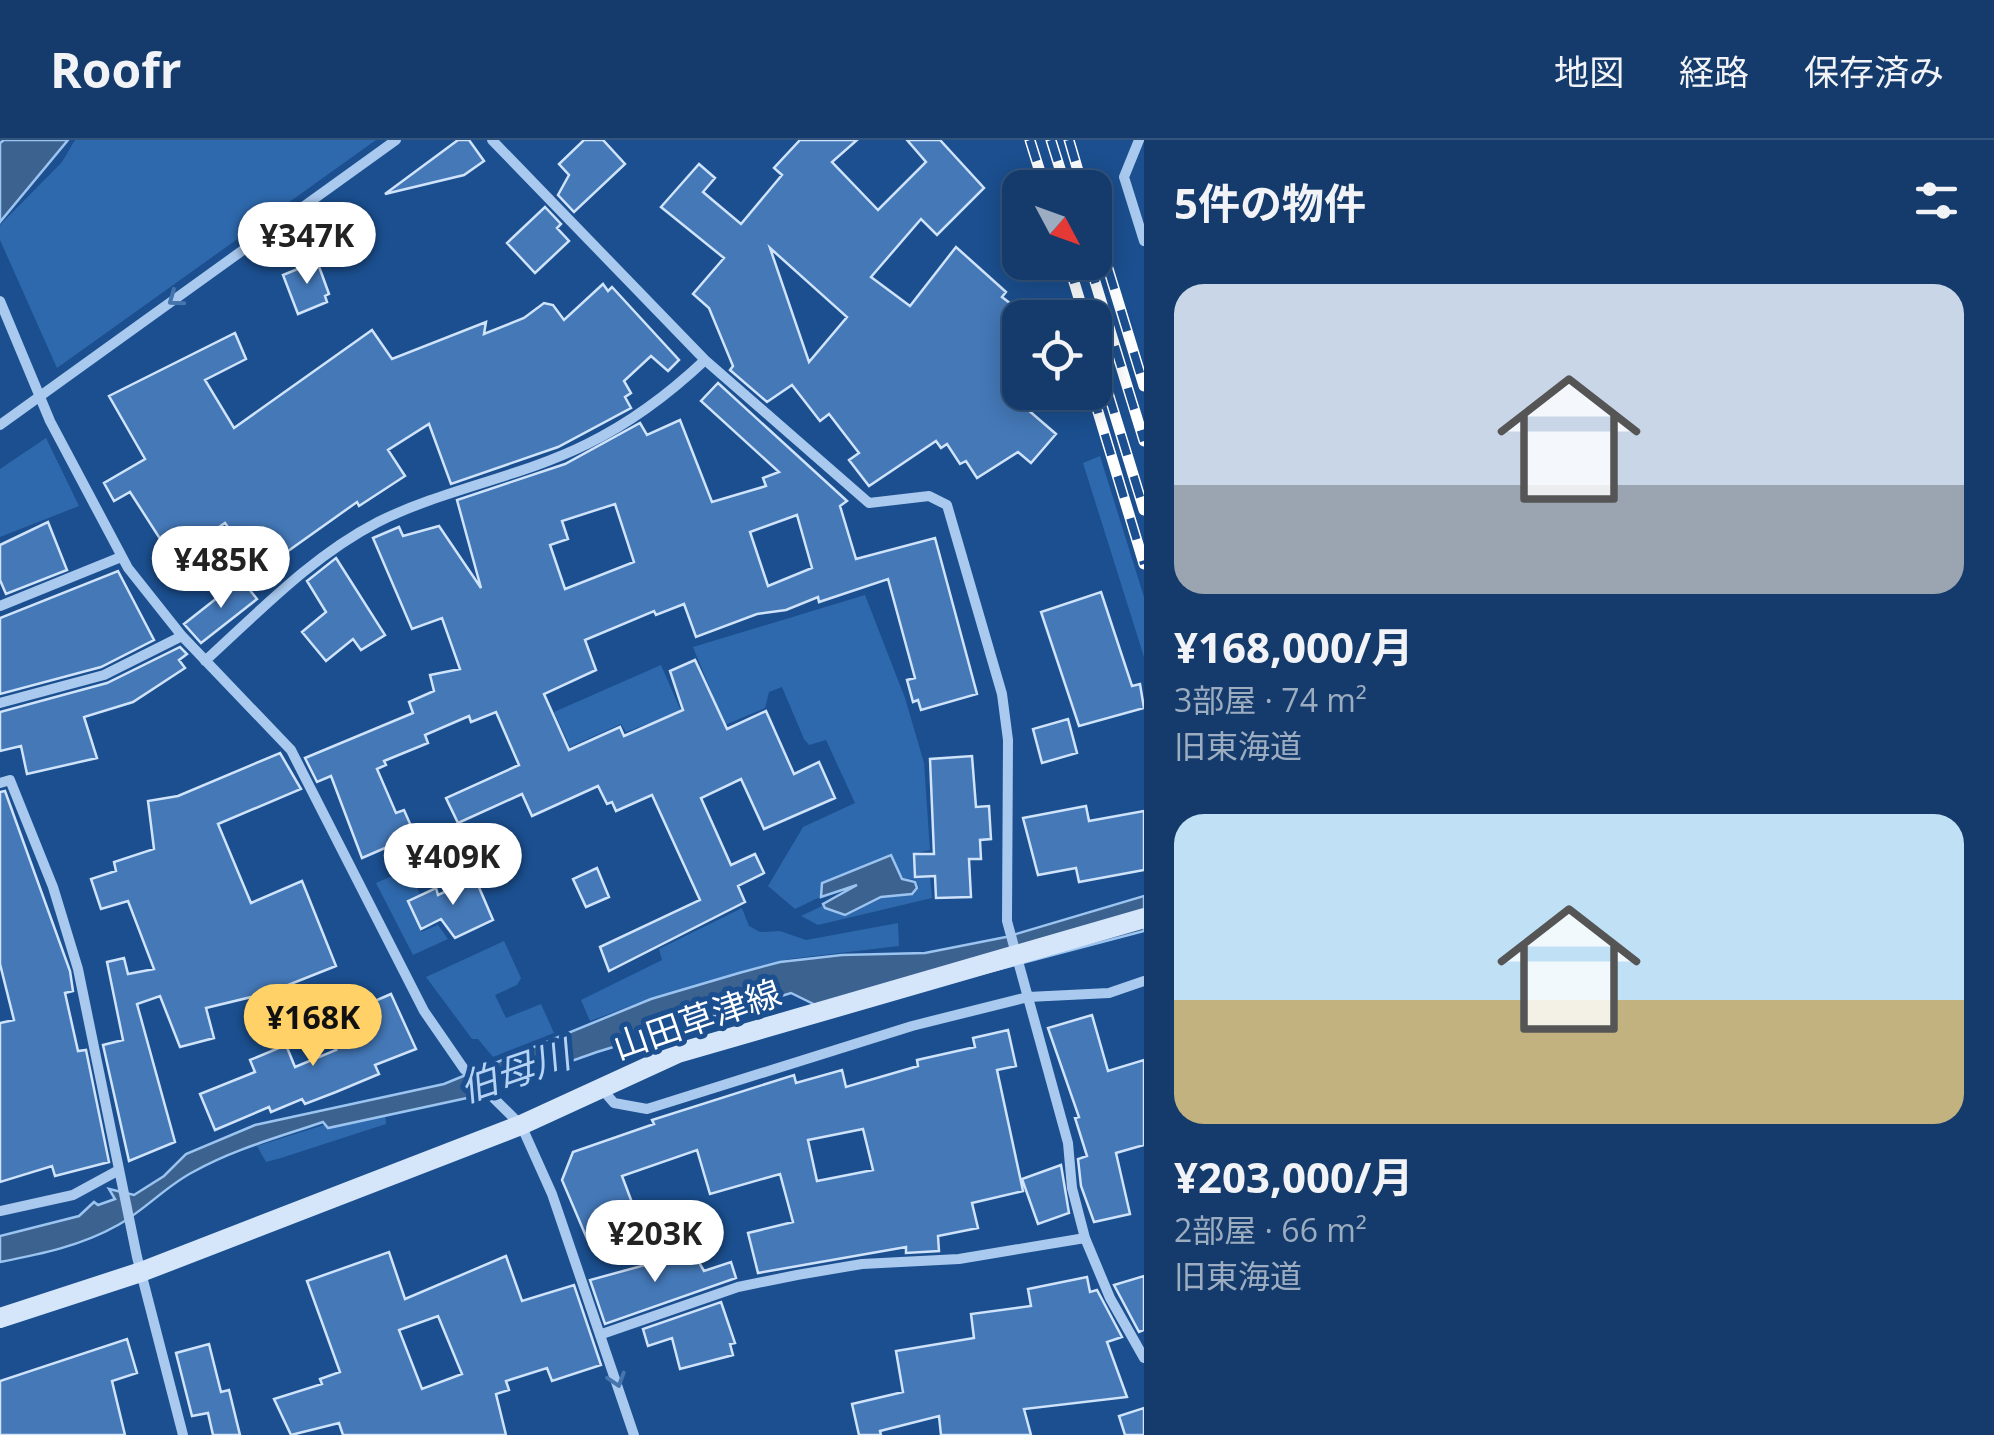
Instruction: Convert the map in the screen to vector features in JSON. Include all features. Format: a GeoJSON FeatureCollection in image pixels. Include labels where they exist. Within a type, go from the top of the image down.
{"type":"FeatureCollection","features":[{"type":"Feature","properties":{"kind":"main road","name":"山田草津線"},"geometry":{"type":"LineString","coordinates":[[0,1318],[141,1272],[521,1125],[678,1053],[1144,918]]}},
{"type":"Feature","properties":{"kind":"street"},"geometry":{"type":"LineString","coordinates":[[0,425],[396,140]]}},
{"type":"Feature","properties":{"kind":"street"},"geometry":{"type":"LineString","coordinates":[[492,140],[705,360],[869,503],[929,496],[947,505],[1002,694],[1008,740],[1004,907],[1068,1143],[1072,1188],[1084,1238],[1110,1298],[1144,1358]]}},
{"type":"Feature","properties":{"kind":"street"},"geometry":{"type":"LineString","coordinates":[[1139,140],[1124,177],[1144,241]]}},
{"type":"Feature","properties":{"kind":"street"},"geometry":{"type":"LineString","coordinates":[[0,300],[50,421],[121,557],[182,636],[297,760],[424,1011],[464,1069],[521,1125],[552,1194],[634,1435]]}},
{"type":"Feature","properties":{"kind":"street"},"geometry":{"type":"LineString","coordinates":[[206,661],[301,573],[349,537],[410,508],[586,444],[668,394],[705,360]]}},
{"type":"Feature","properties":{"kind":"street"},"geometry":{"type":"LineString","coordinates":[[0,606],[121,557]]}},
{"type":"Feature","properties":{"kind":"street"},"geometry":{"type":"LineString","coordinates":[[0,702],[104,675],[182,636]]}},
{"type":"Feature","properties":{"kind":"street"},"geometry":{"type":"LineString","coordinates":[[1,780],[10,780],[58,903],[78,970],[141,1272],[184,1435]]}},
{"type":"Feature","properties":{"kind":"street"},"geometry":{"type":"LineString","coordinates":[[602,1088],[614,1103],[646,1109],[802,1058],[1028,997],[1110,993],[1144,981]]}},
{"type":"Feature","properties":{"kind":"street"},"geometry":{"type":"LineString","coordinates":[[0,1211],[73,1195],[120,1176]]}},
{"type":"Feature","properties":{"kind":"street"},"geometry":{"type":"LineString","coordinates":[[602,1334],[738,1287],[862,1264],[959,1259],[1084,1238]]}},
{"type":"Feature","properties":{"kind":"shaded area"},"geometry":{"type":"Polygon","coordinates":[[[75,140],[376,140],[57,368],[0,240],[0,225],[62,162],[75,140]]]}},
{"type":"Feature","properties":{"kind":"shaded area"},"geometry":{"type":"Polygon","coordinates":[[[46,438],[79,506],[0,537],[0,469],[46,438]]]}},
{"type":"Feature","properties":{"kind":"shaded area"},"geometry":{"type":"Polygon","coordinates":[[[1100,456],[1144,597],[1144,657],[1083,463],[1100,456]]]}},
{"type":"Feature","properties":{"kind":"shaded area"},"geometry":{"type":"Polygon","coordinates":[[[865,595],[905,698],[924,763],[930,850],[913,854],[914,877],[930,877],[932,898],[818,925],[801,916],[822,906],[845,916],[882,898],[913,895],[919,888],[916,880],[903,878],[891,854],[822,883],[820,897],[795,909],[768,886],[803,827],[855,803],[826,740],[809,745],[804,739],[782,687],[769,692],[765,708],[718,728],[706,701],[713,696],[693,647],[865,595]]]}},
{"type":"Feature","properties":{"kind":"shaded area"},"geometry":{"type":"Polygon","coordinates":[[[661,665],[681,711],[626,732],[621,724],[570,747],[554,712],[661,665]]]}},
{"type":"Feature","properties":{"kind":"shaded area"},"geometry":{"type":"Polygon","coordinates":[[[408,869],[420,894],[407,900],[421,932],[438,925],[448,939],[413,955],[376,883],[408,869]]]}},
{"type":"Feature","properties":{"kind":"shaded area"},"geometry":{"type":"Polygon","coordinates":[[[742,908],[749,926],[760,932],[780,931],[806,940],[898,923],[899,946],[789,959],[651,998],[590,1021],[581,1000],[662,960],[659,949],[742,908]]]}},
{"type":"Feature","properties":{"kind":"shaded area"},"geometry":{"type":"Polygon","coordinates":[[[504,941],[521,978],[517,985],[495,995],[506,1018],[541,1004],[554,1033],[493,1057],[478,1039],[472,1039],[426,977],[504,941]]]}},
{"type":"Feature","properties":{"kind":"shaded area"},"geometry":{"type":"Polygon","coordinates":[[[385,1113],[386,1124],[266,1162],[257,1146],[343,1119],[385,1113]]]}},
{"type":"Feature","properties":{"kind":"water"},"geometry":{"type":"Polygon","coordinates":[[[68,140],[0,222],[0,143],[68,140]]]}},
{"type":"Feature","properties":{"kind":"water"},"geometry":{"type":"Polygon","coordinates":[[[891,855],[902,879],[915,882],[917,888],[912,894],[881,897],[845,915],[825,908],[823,904],[857,885],[821,897],[822,883],[891,855]]]}},
{"type":"Feature","properties":{"kind":"water","name":"伯母川"},"geometry":{"type":"Polygon","coordinates":[[[1144,896],[1144,931],[832,1013],[791,993],[597,1052],[467,1098],[328,1128],[323,1122],[209,1164],[174,1184],[128,1219],[90,1239],[0,1262],[0,1236],[79,1216],[94,1202],[98,1205],[115,1199],[109,1189],[134,1195],[164,1176],[186,1154],[255,1125],[444,1084],[651,999],[780,962],[842,955],[925,953],[1006,937],[1144,896]]]}},
{"type":"Feature","properties":{"kind":"building"},"geometry":{"type":"Polygon","coordinates":[[[458,140],[469,140],[484,161],[464,175],[385,194],[458,140]]]}},
{"type":"Feature","properties":{"kind":"building"},"geometry":{"type":"Polygon","coordinates":[[[584,140],[603,140],[625,164],[574,212],[558,195],[569,175],[559,164],[584,140]]]}},
{"type":"Feature","properties":{"kind":"building"},"geometry":{"type":"Polygon","coordinates":[[[800,140],[857,140],[832,162],[878,210],[926,162],[907,140],[940,140],[984,188],[937,235],[921,219],[871,277],[910,306],[956,247],[1006,292],[1002,297],[1006,300],[1002,300],[1002,410],[1028,410],[1056,434],[1031,463],[1018,452],[977,478],[966,461],[960,464],[947,444],[941,448],[936,441],[869,486],[849,460],[859,453],[829,414],[820,421],[792,385],[767,402],[730,370],[733,366],[709,308],[693,294],[724,258],[661,207],[699,164],[715,178],[703,192],[741,224],[782,175],[774,168],[800,140]],[[770,248],[809,362],[847,317],[770,248]]]}},
{"type":"Feature","properties":{"kind":"building"},"geometry":{"type":"Polygon","coordinates":[[[545,207],[561,224],[557,228],[569,241],[535,273],[507,243],[545,207]]]}},
{"type":"Feature","properties":{"kind":"building"},"geometry":{"type":"Polygon","coordinates":[[[317,261],[329,294],[325,296],[327,302],[298,314],[283,275],[317,261]]]}},
{"type":"Feature","properties":{"kind":"building"},"geometry":{"type":"Polygon","coordinates":[[[603,284],[608,291],[612,287],[679,360],[668,371],[651,356],[624,381],[631,393],[625,397],[631,408],[558,447],[451,484],[429,424],[388,450],[405,476],[359,506],[357,502],[260,571],[225,523],[173,559],[130,492],[114,501],[104,483],[145,459],[109,396],[235,333],[246,359],[205,380],[234,428],[372,330],[392,359],[486,322],[484,334],[524,318],[544,303],[553,305],[564,320],[603,284]]]}},
{"type":"Feature","properties":{"kind":"building"},"geometry":{"type":"Polygon","coordinates":[[[718,383],[847,501],[840,506],[856,559],[935,538],[977,694],[921,710],[918,700],[913,702],[907,680],[915,678],[888,579],[819,602],[818,597],[786,610],[757,614],[696,637],[684,604],[656,615],[654,611],[585,640],[596,670],[544,694],[569,750],[620,727],[624,736],[683,710],[670,671],[695,660],[727,729],[766,711],[794,774],[819,762],[835,798],[764,829],[741,779],[701,798],[731,865],[755,854],[764,873],[738,886],[745,902],[609,971],[600,947],[700,900],[652,795],[616,811],[612,802],[607,804],[598,786],[532,816],[522,794],[458,823],[446,798],[519,765],[496,712],[471,722],[469,716],[425,735],[428,743],[384,761],[386,765],[377,769],[396,813],[404,810],[415,835],[362,858],[331,776],[317,782],[305,758],[413,713],[409,702],[434,691],[430,675],[460,669],[442,618],[412,629],[373,538],[399,527],[403,536],[439,526],[481,588],[457,500],[565,464],[640,423],[647,435],[680,420],[712,502],[766,486],[763,478],[779,472],[701,401],[718,383]],[[615,504],[562,521],[568,539],[550,545],[565,589],[634,562],[615,504]],[[797,515],[750,532],[768,586],[812,568],[797,515]]]}},
{"type":"Feature","properties":{"kind":"building"},"geometry":{"type":"Polygon","coordinates":[[[48,522],[67,570],[6,594],[0,580],[0,545],[48,522]]]}},
{"type":"Feature","properties":{"kind":"building"},"geometry":{"type":"Polygon","coordinates":[[[336,558],[385,635],[361,650],[353,639],[326,661],[302,632],[326,612],[307,581],[336,558]]]}},
{"type":"Feature","properties":{"kind":"building"},"geometry":{"type":"Polygon","coordinates":[[[118,571],[154,640],[101,667],[0,694],[0,618],[118,571]]]}},
{"type":"Feature","properties":{"kind":"building"},"geometry":{"type":"Polygon","coordinates":[[[241,579],[257,599],[201,643],[184,624],[241,579]]]}},
{"type":"Feature","properties":{"kind":"building"},"geometry":{"type":"Polygon","coordinates":[[[1101,592],[1132,686],[1140,684],[1144,708],[1079,726],[1041,612],[1101,592]]]}},
{"type":"Feature","properties":{"kind":"building"},"geometry":{"type":"Polygon","coordinates":[[[180,647],[187,654],[179,660],[185,668],[133,702],[84,717],[97,758],[27,774],[21,746],[0,751],[0,712],[107,683],[180,647]]]}},
{"type":"Feature","properties":{"kind":"building"},"geometry":{"type":"Polygon","coordinates":[[[1068,719],[1077,753],[1042,763],[1033,729],[1068,719]]]}},
{"type":"Feature","properties":{"kind":"building"},"geometry":{"type":"Polygon","coordinates":[[[280,753],[301,789],[218,824],[251,903],[302,881],[336,966],[268,993],[206,1008],[214,1038],[180,1047],[160,996],[137,1004],[175,1142],[129,1161],[103,1045],[123,1040],[107,962],[124,958],[128,974],[154,969],[128,901],[101,909],[91,879],[116,871],[114,862],[154,849],[148,801],[178,796],[280,753]]]}},
{"type":"Feature","properties":{"kind":"building"},"geometry":{"type":"Polygon","coordinates":[[[972,756],[976,807],[989,806],[991,839],[980,840],[981,859],[969,859],[971,897],[936,898],[935,876],[915,877],[914,854],[934,854],[930,759],[972,756]]]}},
{"type":"Feature","properties":{"kind":"building"},"geometry":{"type":"Polygon","coordinates":[[[5,791],[70,971],[73,991],[65,993],[78,1051],[86,1050],[109,1162],[55,1176],[52,1166],[0,1182],[0,1023],[14,1020],[0,964],[0,792],[5,791]]]}},
{"type":"Feature","properties":{"kind":"building"},"geometry":{"type":"Polygon","coordinates":[[[1086,806],[1089,821],[1144,811],[1144,870],[1079,882],[1076,868],[1038,875],[1023,818],[1086,806]]]}},
{"type":"Feature","properties":{"kind":"building"},"geometry":{"type":"Polygon","coordinates":[[[597,868],[609,897],[586,907],[573,879],[597,868]]]}},
{"type":"Feature","properties":{"kind":"building"},"geometry":{"type":"Polygon","coordinates":[[[475,878],[493,920],[455,938],[441,919],[421,929],[408,901],[436,888],[438,895],[475,878]]]}},
{"type":"Feature","properties":{"kind":"building"},"geometry":{"type":"Polygon","coordinates":[[[391,994],[416,1049],[375,1065],[379,1074],[336,1092],[305,1104],[302,1099],[271,1112],[269,1107],[215,1130],[200,1094],[255,1072],[250,1060],[286,1045],[295,1067],[336,1050],[334,1047],[352,1039],[347,1029],[367,1020],[361,1007],[391,994]]]}},
{"type":"Feature","properties":{"kind":"building"},"geometry":{"type":"Polygon","coordinates":[[[1092,1015],[1108,1071],[1144,1060],[1144,1145],[1116,1153],[1130,1214],[1094,1222],[1081,1186],[1078,1159],[1087,1156],[1075,1118],[1079,1117],[1048,1028],[1092,1015]]]}},
{"type":"Feature","properties":{"kind":"building"},"geometry":{"type":"Polygon","coordinates":[[[1008,1030],[1016,1066],[997,1070],[1023,1191],[972,1203],[978,1228],[938,1236],[939,1251],[906,1253],[906,1247],[758,1273],[748,1233],[793,1222],[780,1174],[710,1194],[697,1150],[622,1176],[639,1221],[588,1241],[562,1180],[573,1152],[654,1124],[652,1120],[794,1075],[796,1083],[842,1070],[846,1087],[918,1066],[917,1060],[975,1047],[973,1038],[1008,1030]],[[863,1129],[808,1140],[817,1181],[873,1170],[863,1129]]]}},
{"type":"Feature","properties":{"kind":"building"},"geometry":{"type":"Polygon","coordinates":[[[1061,1165],[1069,1213],[1038,1224],[1022,1179],[1061,1165]]]}},
{"type":"Feature","properties":{"kind":"building"},"geometry":{"type":"Polygon","coordinates":[[[389,1252],[405,1299],[506,1256],[522,1301],[574,1285],[601,1365],[552,1381],[547,1368],[506,1381],[509,1390],[496,1394],[506,1435],[343,1435],[339,1423],[291,1435],[274,1399],[322,1384],[320,1379],[340,1372],[307,1281],[389,1252]],[[438,1316],[399,1330],[422,1389],[462,1374],[438,1316]]]}},
{"type":"Feature","properties":{"kind":"building"},"geometry":{"type":"Polygon","coordinates":[[[693,1252],[704,1271],[731,1262],[736,1278],[605,1324],[590,1280],[693,1252]]]}},
{"type":"Feature","properties":{"kind":"building"},"geometry":{"type":"Polygon","coordinates":[[[1144,1276],[1144,1330],[1139,1332],[1114,1285],[1144,1276]]]}},
{"type":"Feature","properties":{"kind":"building"},"geometry":{"type":"Polygon","coordinates":[[[1087,1277],[1090,1292],[1097,1290],[1122,1337],[1107,1342],[1127,1397],[1024,1409],[1031,1435],[941,1435],[939,1416],[880,1431],[881,1435],[859,1435],[852,1404],[903,1392],[896,1351],[974,1338],[971,1314],[1031,1306],[1028,1289],[1087,1277]]]}},
{"type":"Feature","properties":{"kind":"building"},"geometry":{"type":"Polygon","coordinates":[[[721,1302],[735,1343],[730,1344],[733,1355],[680,1369],[672,1338],[648,1346],[643,1329],[721,1302]]]}},
{"type":"Feature","properties":{"kind":"building"},"geometry":{"type":"Polygon","coordinates":[[[127,1339],[137,1373],[112,1381],[125,1435],[0,1435],[0,1381],[127,1339]]]}},
{"type":"Feature","properties":{"kind":"building"},"geometry":{"type":"Polygon","coordinates":[[[209,1344],[221,1392],[229,1390],[240,1435],[213,1435],[208,1413],[192,1416],[176,1353],[209,1344]]]}},
{"type":"Feature","properties":{"kind":"building"},"geometry":{"type":"Polygon","coordinates":[[[1144,1408],[1144,1435],[1125,1435],[1119,1416],[1144,1408]]]}},
{"type":"Feature","properties":{"kind":"railway"},"geometry":{"type":"LineString","coordinates":[[1030,140],[1039,170]]}},
{"type":"Feature","properties":{"kind":"railway"},"geometry":{"type":"LineString","coordinates":[[1051,140],[1060,170]]}},
{"type":"Feature","properties":{"kind":"railway"},"geometry":{"type":"LineString","coordinates":[[1069,140],[1078,170]]}},
{"type":"Feature","properties":{"kind":"railway"},"geometry":{"type":"LineString","coordinates":[[1073,280],[1080,300]]}},
{"type":"Feature","properties":{"kind":"railway"},"geometry":{"type":"LineString","coordinates":[[1095,280],[1144,441]]}},
{"type":"Feature","properties":{"kind":"railway"},"geometry":{"type":"LineString","coordinates":[[1112,280],[1144,386]]}},
{"type":"Feature","properties":{"kind":"railway"},"geometry":{"type":"LineString","coordinates":[[1112,406],[1144,510]]}},
{"type":"Feature","properties":{"kind":"railway"},"geometry":{"type":"LineString","coordinates":[[1097,410],[1144,564]]}}]}
